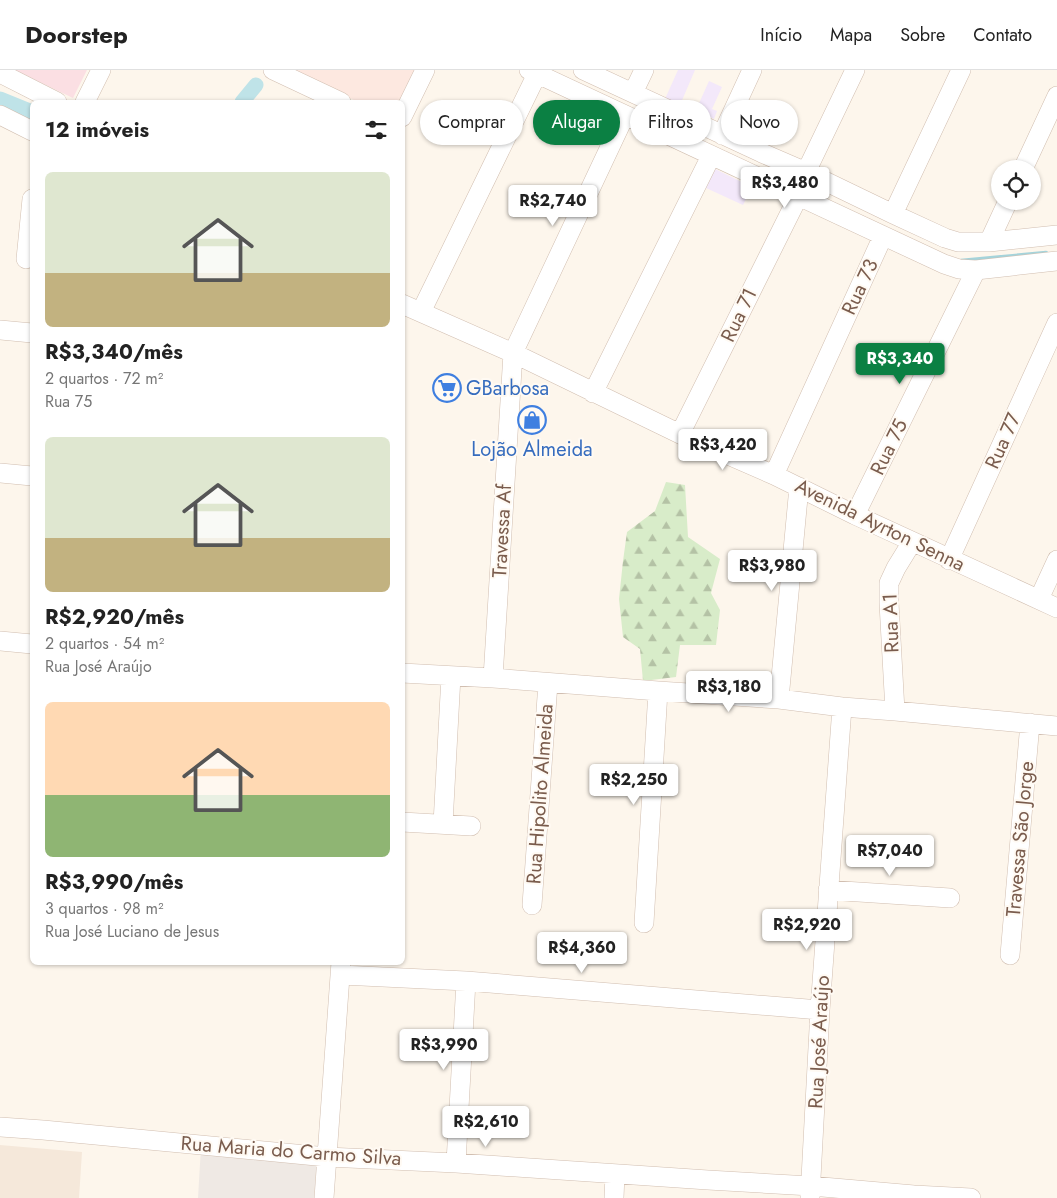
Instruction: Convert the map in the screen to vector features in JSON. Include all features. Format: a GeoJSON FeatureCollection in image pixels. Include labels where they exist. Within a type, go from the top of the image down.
{"type":"FeatureCollection","features":[{"type":"Feature","properties":{"kind":"street"},"geometry":{"type":"LineString","coordinates":[[86,100],[101,70]]}},
{"type":"Feature","properties":{"kind":"street"},"geometry":{"type":"LineString","coordinates":[[273,70],[338,100]]}},
{"type":"Feature","properties":{"kind":"street"},"geometry":{"type":"LineString","coordinates":[[405,111],[425,70]]}},
{"type":"Feature","properties":{"kind":"street"},"geometry":{"type":"LineString","coordinates":[[584,70],[721,135]]}},
{"type":"Feature","properties":{"kind":"street"},"geometry":{"type":"LineString","coordinates":[[633,93],[644,70]]}},
{"type":"Feature","properties":{"kind":"street"},"geometry":{"type":"LineString","coordinates":[[738,100],[752,70]]}},
{"type":"Feature","properties":{"kind":"street"},"geometry":{"type":"LineString","coordinates":[[806,172],[854,70]]}},
{"type":"Feature","properties":{"kind":"street"},"geometry":{"type":"LineString","coordinates":[[893,214],[960,70]]}},
{"type":"Feature","properties":{"kind":"street"},"geometry":{"type":"LineString","coordinates":[[421,312],[533,72],[798,197],[952,267],[976,270],[1057,261]]}},
{"type":"Feature","properties":{"kind":"street"},"geometry":{"type":"LineString","coordinates":[[0,73],[54,100]]}},
{"type":"Feature","properties":{"kind":"street"},"geometry":{"type":"LineString","coordinates":[[1027,160],[1057,96]]}},
{"type":"Feature","properties":{"kind":"street"},"geometry":{"type":"LineString","coordinates":[[0,115],[30,130]]}},
{"type":"Feature","properties":{"kind":"street"},"geometry":{"type":"LineString","coordinates":[[513,353],[625,115]]}},
{"type":"Feature","properties":{"kind":"street"},"geometry":{"type":"LineString","coordinates":[[744,145],[945,238],[958,242],[989,242],[1057,235]]}},
{"type":"Feature","properties":{"kind":"street"},"geometry":{"type":"LineString","coordinates":[[753,175],[762,153]]}},
{"type":"Feature","properties":{"kind":"street"},"geometry":{"type":"LineString","coordinates":[[593,393],[711,156]]}},
{"type":"Feature","properties":{"kind":"street","name":"Rua 71"},"geometry":{"type":"LineString","coordinates":[[680,434],[798,197]]}},
{"type":"Feature","properties":{"kind":"street"},"geometry":{"type":"LineString","coordinates":[[989,242],[1004,210]]}},
{"type":"Feature","properties":{"kind":"street"},"geometry":{"type":"LineString","coordinates":[[26,259],[30,219]]}},
{"type":"Feature","properties":{"kind":"street","name":"Rua 73"},"geometry":{"type":"LineString","coordinates":[[774,475],[883,236]]}},
{"type":"Feature","properties":{"kind":"street","name":"Rua 75"},"geometry":{"type":"LineString","coordinates":[[856,516],[976,270]]}},
{"type":"Feature","properties":{"kind":"street","name":"Avenida Ayrton Senna"},"geometry":{"type":"LineString","coordinates":[[405,305],[513,353],[680,434],[774,475],[949,560],[1057,608]]}},
{"type":"Feature","properties":{"kind":"street","name":"Rua 77"},"geometry":{"type":"LineString","coordinates":[[949,560],[1057,323]]}},
{"type":"Feature","properties":{"kind":"street"},"geometry":{"type":"LineString","coordinates":[[0,330],[30,333]]}},
{"type":"Feature","properties":{"kind":"street","name":"Travessa Af"},"geometry":{"type":"LineString","coordinates":[[493,678],[513,353]]}},
{"type":"Feature","properties":{"kind":"street"},"geometry":{"type":"LineString","coordinates":[[0,473],[30,476]]}},
{"type":"Feature","properties":{"kind":"street"},"geometry":{"type":"LineString","coordinates":[[780,699],[799,487]]}},
{"type":"Feature","properties":{"kind":"street","name":"Rua A1"},"geometry":{"type":"LineString","coordinates":[[895,711],[889,583],[912,542]]}},
{"type":"Feature","properties":{"kind":"street"},"geometry":{"type":"LineString","coordinates":[[1039,599],[1057,560]]}},
{"type":"Feature","properties":{"kind":"street"},"geometry":{"type":"LineString","coordinates":[[0,641],[30,644]]}},
{"type":"Feature","properties":{"kind":"street"},"geometry":{"type":"LineString","coordinates":[[405,673],[780,699],[842,707],[1057,726]]}},
{"type":"Feature","properties":{"kind":"street"},"geometry":{"type":"LineString","coordinates":[[443,824],[452,676]]}},
{"type":"Feature","properties":{"kind":"street","name":"Rua Hipolito Almeida"},"geometry":{"type":"LineString","coordinates":[[532,905],[548,683]]}},
{"type":"Feature","properties":{"kind":"street"},"geometry":{"type":"LineString","coordinates":[[644,924],[658,691]]}},
{"type":"Feature","properties":{"kind":"street","name":"Rua José Araújo"},"geometry":{"type":"LineString","coordinates":[[810,1192],[820,1010],[842,707]]}},
{"type":"Feature","properties":{"kind":"street","name":"Travessa São Jorge"},"geometry":{"type":"LineString","coordinates":[[1010,954],[1030,723]]}},
{"type":"Feature","properties":{"kind":"street"},"geometry":{"type":"LineString","coordinates":[[405,822],[472,826]]}},
{"type":"Feature","properties":{"kind":"street"},"geometry":{"type":"LineString","coordinates":[[828,890],[950,898]]}},
{"type":"Feature","properties":{"kind":"street"},"geometry":{"type":"LineString","coordinates":[[324,1198],[341,968],[466,981],[820,1010]]}},
{"type":"Feature","properties":{"kind":"street"},"geometry":{"type":"LineString","coordinates":[[456,1163],[466,981]]}},
{"type":"Feature","properties":{"kind":"street","name":"Rua Maria do Carmo Silva"},"geometry":{"type":"LineString","coordinates":[[0,1127],[327,1157],[456,1163],[708,1180],[810,1192],[971,1198]]}},
{"type":"Feature","properties":{"kind":"street"},"geometry":{"type":"LineString","coordinates":[[614,1198],[615,1174]]}},
{"type":"Feature","properties":{"kind":"shaded area"},"geometry":{"type":"Polygon","coordinates":[[[14,70],[87,70],[73,98],[14,70]]]}},
{"type":"Feature","properties":{"kind":"shaded area"},"geometry":{"type":"Polygon","coordinates":[[[293,70],[416,70],[403,100],[354,100],[293,70]]]}},
{"type":"Feature","properties":{"kind":"shaded area"},"geometry":{"type":"Polygon","coordinates":[[[678,70],[695,70],[682,100],[665,99],[678,70]]]}},
{"type":"Feature","properties":{"kind":"shaded area"},"geometry":{"type":"Polygon","coordinates":[[[709,81],[722,87],[712,109],[717,111],[714,119],[711,118],[711,100],[700,100],[709,81]]]}},
{"type":"Feature","properties":{"kind":"shaded area"},"geometry":{"type":"Polygon","coordinates":[[[715,169],[752,187],[743,205],[706,188],[715,169]]]}},
{"type":"Feature","properties":{"kind":"shaded area"},"geometry":{"type":"Polygon","coordinates":[[[0,1145],[82,1152],[79,1198],[0,1198],[0,1145]]]}},
{"type":"Feature","properties":{"kind":"shaded area"},"geometry":{"type":"Polygon","coordinates":[[[201,1147],[317,1156],[314,1198],[198,1198],[201,1147]]]}},
{"type":"Feature","properties":{"kind":"green space"},"geometry":{"type":"Polygon","coordinates":[[[666,482],[685,485],[688,537],[720,559],[711,593],[720,610],[716,645],[680,645],[676,677],[643,681],[640,649],[623,637],[619,599],[623,561],[627,532],[655,511],[666,482]]]}},
{"type":"Feature","properties":{"kind":"waterway"},"geometry":{"type":"LineString","coordinates":[[244,100],[256,85]]}},
{"type":"Feature","properties":{"kind":"waterway"},"geometry":{"type":"LineString","coordinates":[[0,99],[30,111]]}},
{"type":"Feature","properties":{"kind":"waterway"},"geometry":{"type":"LineString","coordinates":[[961,261],[1046,253]]}},
{"type":"Feature","properties":{"kind":"place","name":"GBarbosa"},"geometry":{"type":"Point","coordinates":[447,388]}},
{"type":"Feature","properties":{"kind":"place","name":"Lojão Almeida"},"geometry":{"type":"Point","coordinates":[532,420]}}]}
